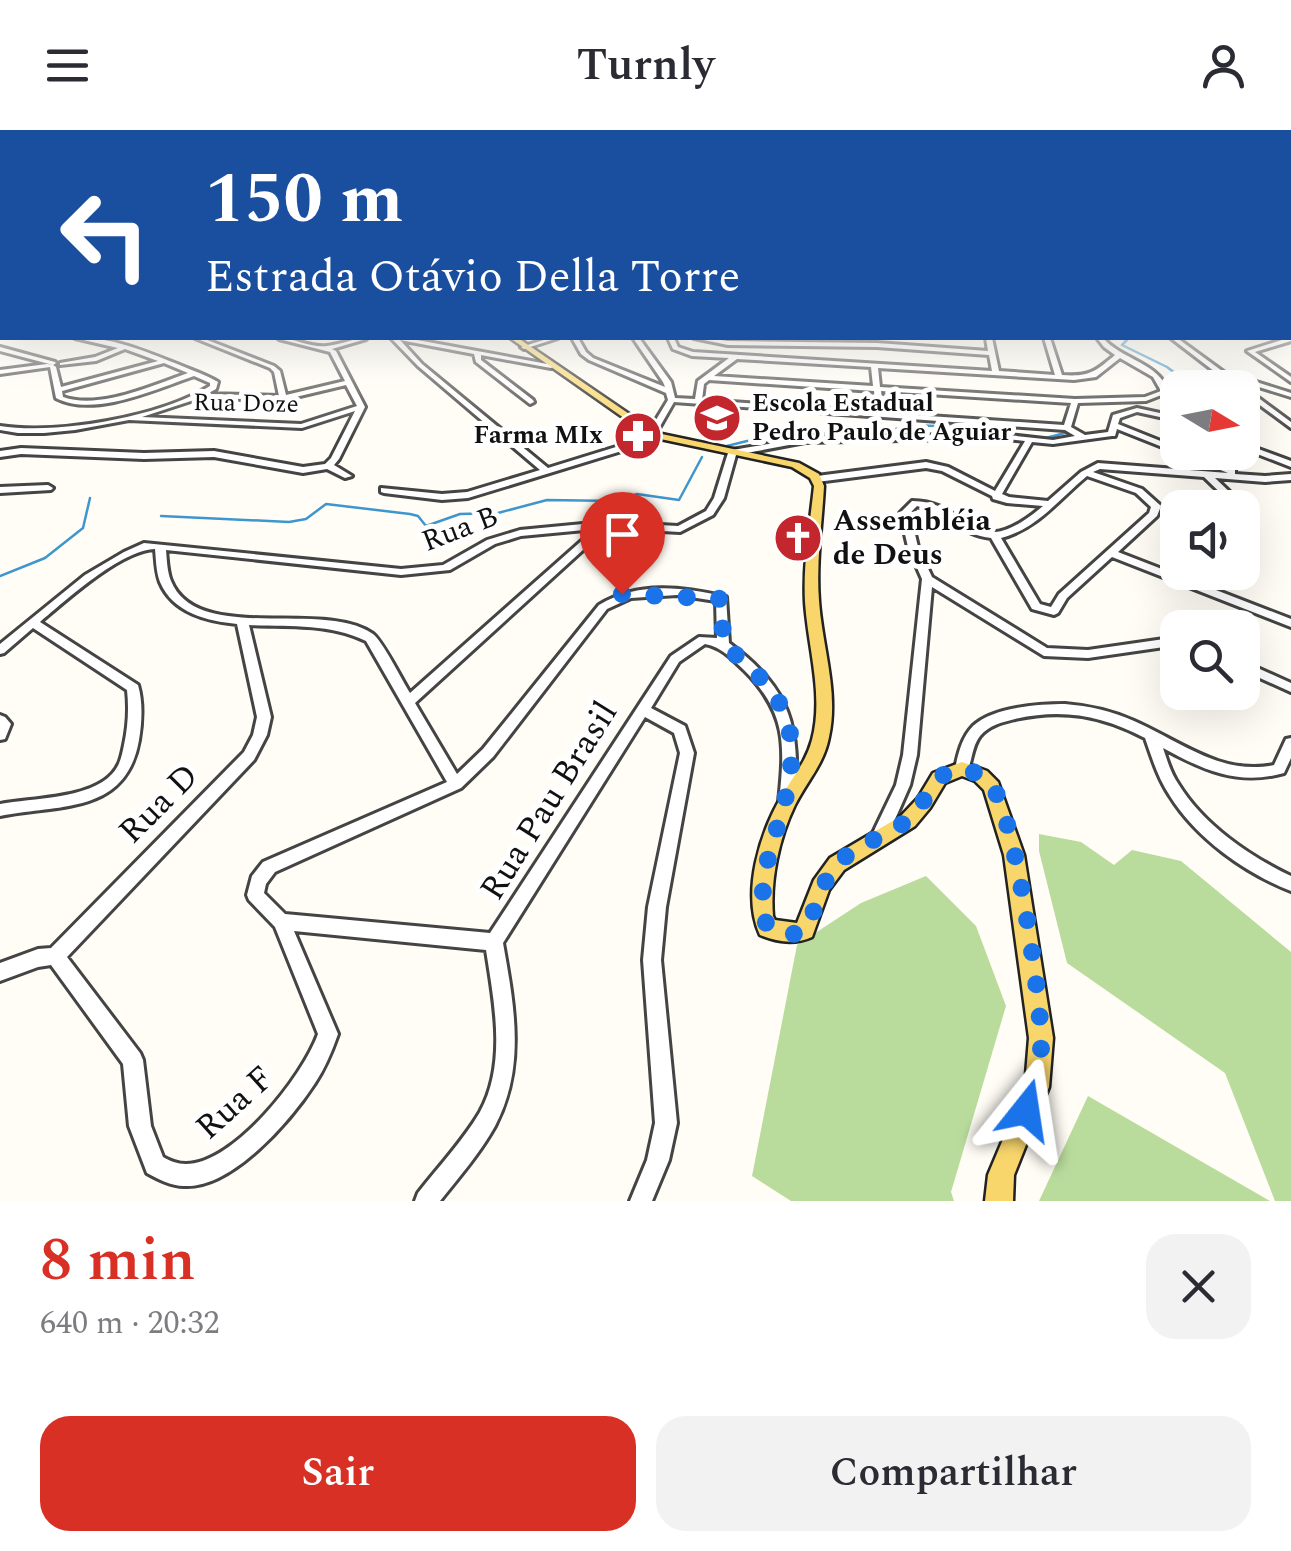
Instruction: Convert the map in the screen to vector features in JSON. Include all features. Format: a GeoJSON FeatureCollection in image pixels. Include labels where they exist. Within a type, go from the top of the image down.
{"type":"FeatureCollection","features":[{"type":"Feature","properties":{"kind":"main road"},"geometry":{"type":"LineString","coordinates":[[520,342],[654,435],[806,468],[817,480],[812,603],[826,686],[825,724],[814,762],[787,802],[764,874],[762,918],[774,932],[796,934],[805,930],[821,886],[838,864],[908,821],[939,778],[962,769],[988,782],[999,801],[1014,855],[1041,1038],[1037,1087],[1001,1175],[999,1201]]}},
{"type":"Feature","properties":{"kind":"street"},"geometry":{"type":"LineString","coordinates":[[0,428],[28,432],[126,418],[201,396],[210,392],[214,382],[126,347],[89,340]]}},
{"type":"Feature","properties":{"kind":"street"},"geometry":{"type":"LineString","coordinates":[[203,340],[272,366],[284,398]]}},
{"type":"Feature","properties":{"kind":"street"},"geometry":{"type":"LineString","coordinates":[[290,340],[328,348],[357,340]]}},
{"type":"Feature","properties":{"kind":"street"},"geometry":{"type":"LineString","coordinates":[[398,340],[420,366],[547,471]]}},
{"type":"Feature","properties":{"kind":"street"},"geometry":{"type":"LineString","coordinates":[[409,340],[551,366]]}},
{"type":"Feature","properties":{"kind":"street"},"geometry":{"type":"LineString","coordinates":[[452,340],[454,347]]}},
{"type":"Feature","properties":{"kind":"street"},"geometry":{"type":"LineString","coordinates":[[577,340],[583,353],[591,358],[698,402],[1066,428],[1082,437]]}},
{"type":"Feature","properties":{"kind":"street"},"geometry":{"type":"LineString","coordinates":[[637,340],[669,391]]}},
{"type":"Feature","properties":{"kind":"street"},"geometry":{"type":"LineString","coordinates":[[672,340],[675,348],[685,353],[734,358],[1059,376],[1094,376],[1118,356]]}},
{"type":"Feature","properties":{"kind":"street"},"geometry":{"type":"LineString","coordinates":[[709,340],[877,341],[991,354]]}},
{"type":"Feature","properties":{"kind":"street"},"geometry":{"type":"LineString","coordinates":[[933,350],[934,340]]}},
{"type":"Feature","properties":{"kind":"street"},"geometry":{"type":"LineString","coordinates":[[990,340],[996,372]]}},
{"type":"Feature","properties":{"kind":"street"},"geometry":{"type":"LineString","coordinates":[[1048,340],[1059,376]]}},
{"type":"Feature","properties":{"kind":"street"},"geometry":{"type":"LineString","coordinates":[[706,378],[1074,401],[1146,399],[1165,392],[1159,378],[1118,356],[1102,340]]}},
{"type":"Feature","properties":{"kind":"street"},"geometry":{"type":"LineString","coordinates":[[1179,340],[1218,370]]}},
{"type":"Feature","properties":{"kind":"street"},"geometry":{"type":"LineString","coordinates":[[1288,340],[1250,352],[1291,380]]}},
{"type":"Feature","properties":{"kind":"street"},"geometry":{"type":"LineString","coordinates":[[507,356],[520,342]]}},
{"type":"Feature","properties":{"kind":"street"},"geometry":{"type":"LineString","coordinates":[[0,372],[96,360],[126,347]]}},
{"type":"Feature","properties":{"kind":"street"},"geometry":{"type":"LineString","coordinates":[[328,348],[362,406],[328,466]]}},
{"type":"Feature","properties":{"kind":"street"},"geometry":{"type":"LineString","coordinates":[[0,349],[54,365]]}},
{"type":"Feature","properties":{"kind":"street"},"geometry":{"type":"LineString","coordinates":[[477,352],[478,361],[530,402]]}},
{"type":"Feature","properties":{"kind":"street"},"geometry":{"type":"LineString","coordinates":[[698,402],[698,388],[706,378],[734,358]]}},
{"type":"Feature","properties":{"kind":"street"},"geometry":{"type":"LineString","coordinates":[[59,390],[165,361]]}},
{"type":"Feature","properties":{"kind":"street"},"geometry":{"type":"LineString","coordinates":[[874,364],[880,414]]}},
{"type":"Feature","properties":{"kind":"street"},"geometry":{"type":"LineString","coordinates":[[54,365],[64,402],[96,403],[196,374]]}},
{"type":"Feature","properties":{"kind":"street"},"geometry":{"type":"LineString","coordinates":[[201,396],[284,398],[350,382]]}},
{"type":"Feature","properties":{"kind":"street"},"geometry":{"type":"LineString","coordinates":[[1260,385],[1291,395]]}},
{"type":"Feature","properties":{"kind":"street"},"geometry":{"type":"LineString","coordinates":[[384,490],[442,497],[468,495],[644,443],[654,435],[669,391]]}},
{"type":"Feature","properties":{"kind":"street"},"geometry":{"type":"LineString","coordinates":[[1066,428],[1074,401]]}},
{"type":"Feature","properties":{"kind":"street"},"geometry":{"type":"LineString","coordinates":[[1260,402],[1291,426]]}},
{"type":"Feature","properties":{"kind":"street","name":"Rua Doze"},"geometry":{"type":"LineString","coordinates":[[126,418],[302,426],[362,406]]}},
{"type":"Feature","properties":{"kind":"street"},"geometry":{"type":"LineString","coordinates":[[732,453],[805,440],[982,436],[1053,442],[1105,437],[1116,426],[1116,417],[1128,411],[1160,416]]}},
{"type":"Feature","properties":{"kind":"street"},"geometry":{"type":"LineString","coordinates":[[1116,426],[1160,444]]}},
{"type":"Feature","properties":{"kind":"street"},"geometry":{"type":"LineString","coordinates":[[996,496],[1029,441]]}},
{"type":"Feature","properties":{"kind":"street"},"geometry":{"type":"LineString","coordinates":[[0,454],[21,450],[144,456],[214,454],[303,470],[328,466],[348,476]]}},
{"type":"Feature","properties":{"kind":"street"},"geometry":{"type":"LineString","coordinates":[[1260,452],[1291,464]]}},
{"type":"Feature","properties":{"kind":"street","name":"Rua B"},"geometry":{"type":"LineString","coordinates":[[160,546],[432,572],[504,537],[604,526],[666,530],[694,524],[710,513],[719,498],[732,453]]}},
{"type":"Feature","properties":{"kind":"street"},"geometry":{"type":"LineString","coordinates":[[817,480],[926,465],[945,470],[996,496],[1049,504]]}},
{"type":"Feature","properties":{"kind":"street"},"geometry":{"type":"LineString","coordinates":[[879,837],[904,785],[910,755],[927,579],[913,547],[906,513],[914,503],[938,509],[966,530],[994,537],[1014,532],[1093,468],[1291,477]]}},
{"type":"Feature","properties":{"kind":"street"},"geometry":{"type":"LineString","coordinates":[[1226,470],[1244,477]]}},
{"type":"Feature","properties":{"kind":"street"},"geometry":{"type":"LineString","coordinates":[[994,537],[1036,608],[1056,609],[1063,596],[1154,514],[1156,506],[1139,491],[1086,473]]}},
{"type":"Feature","properties":{"kind":"street"},"geometry":{"type":"LineString","coordinates":[[1207,475],[1223,490]]}},
{"type":"Feature","properties":{"kind":"street"},"geometry":{"type":"LineString","coordinates":[[0,490],[48,488]]}},
{"type":"Feature","properties":{"kind":"street"},"geometry":{"type":"LineString","coordinates":[[409,701],[604,526]]}},
{"type":"Feature","properties":{"kind":"street"},"geometry":{"type":"LineString","coordinates":[[0,650],[118,557],[148,545],[160,546],[166,583],[176,598],[191,608],[242,620],[362,631],[372,638],[456,784]]}},
{"type":"Feature","properties":{"kind":"street"},"geometry":{"type":"LineString","coordinates":[[1111,553],[1291,623]]}},
{"type":"Feature","properties":{"kind":"street"},"geometry":{"type":"LineString","coordinates":[[927,579],[1044,652],[1088,654],[1160,644]]}},
{"type":"Feature","properties":{"kind":"street"},"geometry":{"type":"LineString","coordinates":[[281,922],[255,895],[258,881],[269,867],[456,784],[488,754],[602,606],[634,592],[722,599],[723,644],[776,697],[788,721],[792,748],[787,802]]}},
{"type":"Feature","properties":{"kind":"street","name":"Rua D"},"geometry":{"type":"LineString","coordinates":[[55,956],[249,756],[264,717],[242,620]]}},
{"type":"Feature","properties":{"kind":"street"},"geometry":{"type":"LineString","coordinates":[[0,810],[100,792],[126,771],[130,758],[136,700],[133,688],[33,623]]}},
{"type":"Feature","properties":{"kind":"street","name":"Rua Pau Brasil"},"geometry":{"type":"LineString","coordinates":[[281,922],[494,942],[674,660],[704,640],[723,644]]}},
{"type":"Feature","properties":{"kind":"street"},"geometry":{"type":"LineString","coordinates":[[1260,673],[1291,688]]}},
{"type":"Feature","properties":{"kind":"street"},"geometry":{"type":"LineString","coordinates":[[962,769],[968,738],[982,726],[1035,709],[1092,712],[1226,770],[1248,775],[1279,769],[1291,743]]}},
{"type":"Feature","properties":{"kind":"street"},"geometry":{"type":"LineString","coordinates":[[641,1201],[658,1160],[666,1123],[652,960],[687,753],[680,730],[642,710]]}},
{"type":"Feature","properties":{"kind":"street"},"geometry":{"type":"LineString","coordinates":[[0,720],[4,724],[0,736]]}},
{"type":"Feature","properties":{"kind":"street"},"geometry":{"type":"LineString","coordinates":[[1151,735],[1163,770],[1180,800],[1220,838],[1291,884]]}},
{"type":"Feature","properties":{"kind":"street","name":"Rua F"},"geometry":{"type":"LineString","coordinates":[[55,956],[134,1060],[140,1126],[155,1165],[172,1174],[193,1175],[216,1168],[255,1136],[296,1094],[324,1052],[328,1034],[281,922]]}},
{"type":"Feature","properties":{"kind":"street"},"geometry":{"type":"LineString","coordinates":[[426,1201],[494,1108],[501,1084],[506,1023],[494,942]]}},
{"type":"Feature","properties":{"kind":"street"},"geometry":{"type":"LineString","coordinates":[[0,972],[55,956]]}},
{"type":"Feature","properties":{"kind":"green space"},"geometry":{"type":"Polygon","coordinates":[[[1039,834],[1081,842],[1114,865],[1132,850],[1181,861],[1291,952],[1291,1201],[1275,1201],[1225,1073],[1067,963],[1039,851],[1039,834]]]}},
{"type":"Feature","properties":{"kind":"green space"},"geometry":{"type":"Polygon","coordinates":[[[926,876],[976,926],[1006,1006],[951,1192],[954,1201],[791,1201],[752,1176],[797,945],[861,903],[926,876]]]}},
{"type":"Feature","properties":{"kind":"green space"},"geometry":{"type":"Polygon","coordinates":[[[1088,1096],[1270,1201],[1039,1201],[1088,1096]]]}},
{"type":"Feature","properties":{"kind":"waterway"},"geometry":{"type":"LineString","coordinates":[[1127,340],[1122,345],[1171,370]]}},
{"type":"Feature","properties":{"kind":"waterway"},"geometry":{"type":"LineString","coordinates":[[723,447],[767,436],[888,431],[911,425],[983,428],[1028,437]]}},
{"type":"Feature","properties":{"kind":"waterway"},"geometry":{"type":"LineString","coordinates":[[1042,439],[1065,433]]}},
{"type":"Feature","properties":{"kind":"waterway"},"geometry":{"type":"LineString","coordinates":[[161,516],[289,522],[306,519],[326,504],[410,514],[418,516],[426,526],[460,514],[498,513],[547,500],[616,501],[637,494],[679,500],[702,457]]}},
{"type":"Feature","properties":{"kind":"waterway"},"geometry":{"type":"LineString","coordinates":[[0,576],[45,558],[83,528],[90,498]]}},
{"type":"Feature","properties":{"kind":"place","name":"Escola Estadual Pedro Paulo de Aguiar"},"geometry":{"type":"Point","coordinates":[717,418]}},
{"type":"Feature","properties":{"kind":"place","name":"Farma MIx"},"geometry":{"type":"Point","coordinates":[638,436]}},
{"type":"Feature","properties":{"kind":"place","name":"Assembléia de Deus"},"geometry":{"type":"Point","coordinates":[798,538]}},
{"type":"Feature","properties":{"kind":"route"},"geometry":{"type":"LineString","coordinates":[[622,594],[722,599],[723,644],[776,697],[788,721],[792,748],[787,802],[764,874],[762,918],[774,932],[796,934],[805,930],[821,886],[838,864],[856,849],[908,821],[944,774],[962,769],[982,776],[992,786],[1014,855],[1041,1038],[1037,1087],[1026,1110]]}}]}
